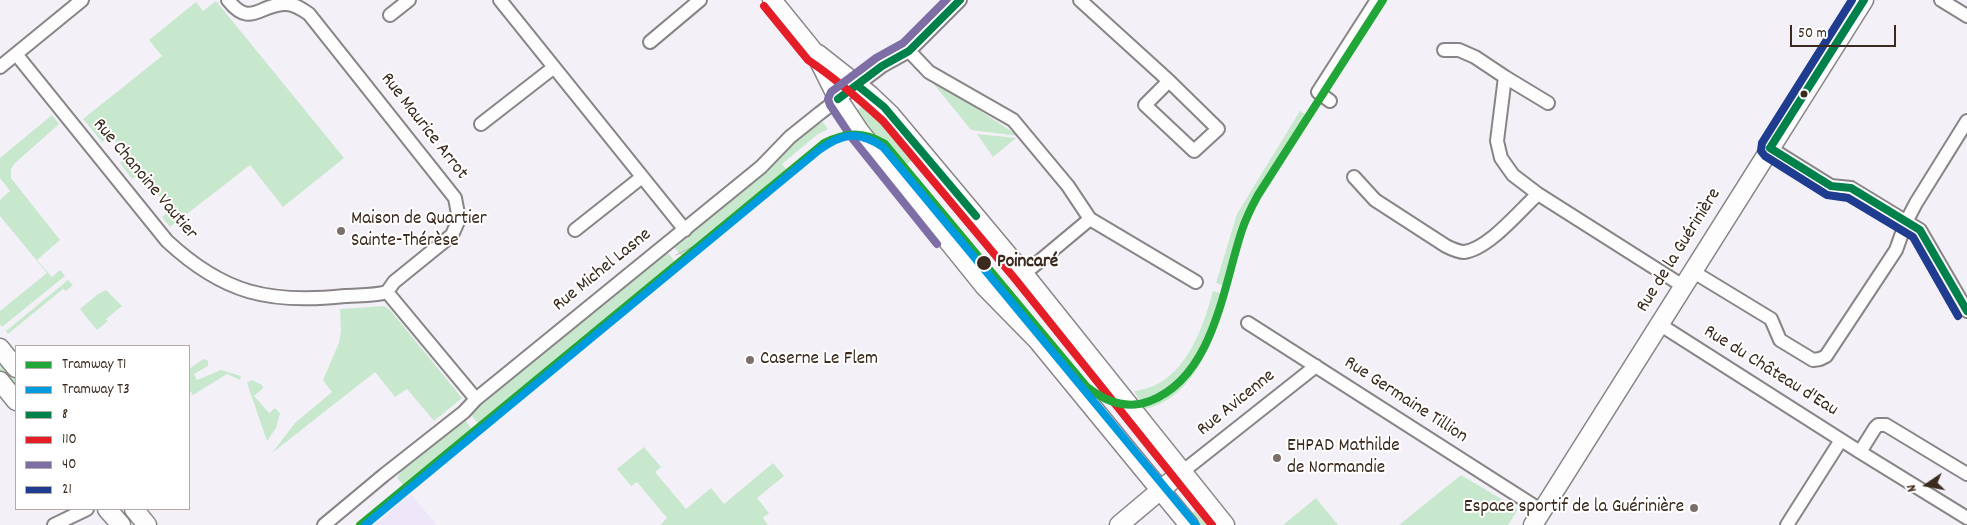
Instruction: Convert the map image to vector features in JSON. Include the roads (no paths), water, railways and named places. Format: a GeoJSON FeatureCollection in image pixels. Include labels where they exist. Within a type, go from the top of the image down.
{"type":"FeatureCollection","features":[{"type":"Feature","properties":{"kind":"main road"},"geometry":{"type":"LineString","coordinates":[[772,0],[815,53],[838,99],[860,132],[985,287],[1038,341],[1189,525]]}},
{"type":"Feature","properties":{"kind":"main road","name":"Rue de la Guérinière"},"geometry":{"type":"LineString","coordinates":[[1537,518],[1864,0]]}},
{"type":"Feature","properties":{"kind":"main road"},"geometry":{"type":"LineString","coordinates":[[815,53],[823,57],[890,114],[1024,274],[1225,525]]}},
{"type":"Feature","properties":{"kind":"main road"},"geometry":{"type":"LineString","coordinates":[[0,348],[15,367]]}},
{"type":"Feature","properties":{"kind":"main road"},"geometry":{"type":"LineString","coordinates":[[0,381],[15,399]]}},
{"type":"Feature","properties":{"kind":"main road"},"geometry":{"type":"LineString","coordinates":[[1119,525],[1182,472]]}},
{"type":"Feature","properties":{"kind":"main road"},"geometry":{"type":"LineString","coordinates":[[108,510],[121,525]]}},
{"type":"Feature","properties":{"kind":"main road"},"geometry":{"type":"LineString","coordinates":[[135,510],[147,525]]}},
{"type":"Feature","properties":{"kind":"street"},"geometry":{"type":"LineString","coordinates":[[0,67],[82,0]]}},
{"type":"Feature","properties":{"kind":"street","name":"Rue Maurice Arrot"},"geometry":{"type":"LineString","coordinates":[[228,0],[245,14],[256,14],[284,4],[296,6],[309,14],[455,198],[459,219],[452,235],[394,282],[387,292]]}},
{"type":"Feature","properties":{"kind":"street"},"geometry":{"type":"LineString","coordinates":[[390,15],[409,0]]}},
{"type":"Feature","properties":{"kind":"street"},"geometry":{"type":"LineString","coordinates":[[500,0],[685,230]]}},
{"type":"Feature","properties":{"kind":"street"},"geometry":{"type":"LineString","coordinates":[[650,42],[700,0]]}},
{"type":"Feature","properties":{"kind":"street","name":"Rue Michel Lasne"},"geometry":{"type":"LineString","coordinates":[[324,525],[761,167],[790,137],[882,66],[909,51],[960,0]]}},
{"type":"Feature","properties":{"kind":"street"},"geometry":{"type":"LineString","coordinates":[[1330,101],[1318,92],[1377,0]]}},
{"type":"Feature","properties":{"kind":"street"},"geometry":{"type":"LineString","coordinates":[[1941,0],[1967,16]]}},
{"type":"Feature","properties":{"kind":"street"},"geometry":{"type":"LineString","coordinates":[[1084,1],[1168,80],[1218,129],[1194,151],[1145,105],[1168,80]]}},
{"type":"Feature","properties":{"kind":"street"},"geometry":{"type":"LineString","coordinates":[[1444,50],[1459,50],[1475,57],[1548,103]]}},
{"type":"Feature","properties":{"kind":"street"},"geometry":{"type":"LineString","coordinates":[[909,51],[929,72],[1013,120],[1068,186],[1090,219],[1196,282]]}},
{"type":"Feature","properties":{"kind":"street","name":"Rue Chanoine Vautier"},"geometry":{"type":"LineString","coordinates":[[16,54],[167,242],[186,259],[208,274],[232,286],[276,298],[312,299],[358,295],[374,296],[387,292]]}},
{"type":"Feature","properties":{"kind":"street"},"geometry":{"type":"LineString","coordinates":[[481,124],[553,68]]}},
{"type":"Feature","properties":{"kind":"street"},"geometry":{"type":"LineString","coordinates":[[1505,76],[1497,141],[1501,158],[1513,175],[1538,194],[1688,278],[1768,317],[1773,322],[1780,340],[1816,360],[1826,356],[1896,250],[1906,222],[1916,203],[1967,121]]}},
{"type":"Feature","properties":{"kind":"street"},"geometry":{"type":"LineString","coordinates":[[1770,148],[1832,186],[1852,188],[1920,230],[1967,311]]}},
{"type":"Feature","properties":{"kind":"street"},"geometry":{"type":"LineString","coordinates":[[574,230],[642,177]]}},
{"type":"Feature","properties":{"kind":"street"},"geometry":{"type":"LineString","coordinates":[[1354,177],[1375,200],[1446,246],[1455,251],[1464,252],[1476,248],[1491,238],[1538,194]]}},
{"type":"Feature","properties":{"kind":"street"},"geometry":{"type":"LineString","coordinates":[[1024,274],[1090,219]]}},
{"type":"Feature","properties":{"kind":"street"},"geometry":{"type":"LineString","coordinates":[[387,292],[476,399]]}},
{"type":"Feature","properties":{"kind":"street","name":"Rue Germaine Tillion"},"geometry":{"type":"LineString","coordinates":[[1248,323],[1316,366],[1537,518]]}},
{"type":"Feature","properties":{"kind":"street","name":"Rue du Château d'Eau"},"geometry":{"type":"LineString","coordinates":[[1659,324],[1967,518]]}},
{"type":"Feature","properties":{"kind":"street","name":"Rue Avicenne"},"geometry":{"type":"LineString","coordinates":[[1182,472],[1316,366]]}},
{"type":"Feature","properties":{"kind":"street"},"geometry":{"type":"LineString","coordinates":[[1860,452],[1875,428],[1878,425],[1886,425],[1967,474]]}},
{"type":"Feature","properties":{"kind":"street"},"geometry":{"type":"LineString","coordinates":[[1787,525],[1841,440]]}},
{"type":"Feature","properties":{"kind":"street"},"geometry":{"type":"LineString","coordinates":[[54,525],[85,510]]}},
{"type":"Feature","properties":{"kind":"tram line","name":"T1"},"geometry":{"type":"LineString","coordinates":[[360,525],[824,143],[848,135],[862,135],[885,144],[1087,387],[1102,397],[1117,403],[1133,405],[1150,401],[1172,389],[1189,372],[1202,351],[1213,328],[1242,230],[1258,195],[1383,0]]}},
{"type":"Feature","properties":{"kind":"tram line","name":"T3"},"geometry":{"type":"LineString","coordinates":[[365,525],[819,150],[836,140],[851,136],[866,138],[883,147],[1196,525]]}},
{"type":"Feature","properties":{"kind":"tram line"},"geometry":{"type":"LineString","coordinates":[[676,255],[702,242]]}},
{"type":"Feature","properties":{"kind":"place","name":"Maison de Quartier Sainte-Thérèse"},"geometry":{"type":"Point","coordinates":[341,231]}},
{"type":"Feature","properties":{"kind":"place","name":"Poincaré"},"geometry":{"type":"Point","coordinates":[984,263]}},
{"type":"Feature","properties":{"kind":"place","name":"Caserne Le Flem"},"geometry":{"type":"Point","coordinates":[750,360]}},
{"type":"Feature","properties":{"kind":"place","name":"EHPAD Mathilde de Normandie"},"geometry":{"type":"Point","coordinates":[1277,458]}},
{"type":"Feature","properties":{"kind":"place","name":"Espace sportif de la Guérinière"},"geometry":{"type":"Point","coordinates":[1694,508]}}]}
